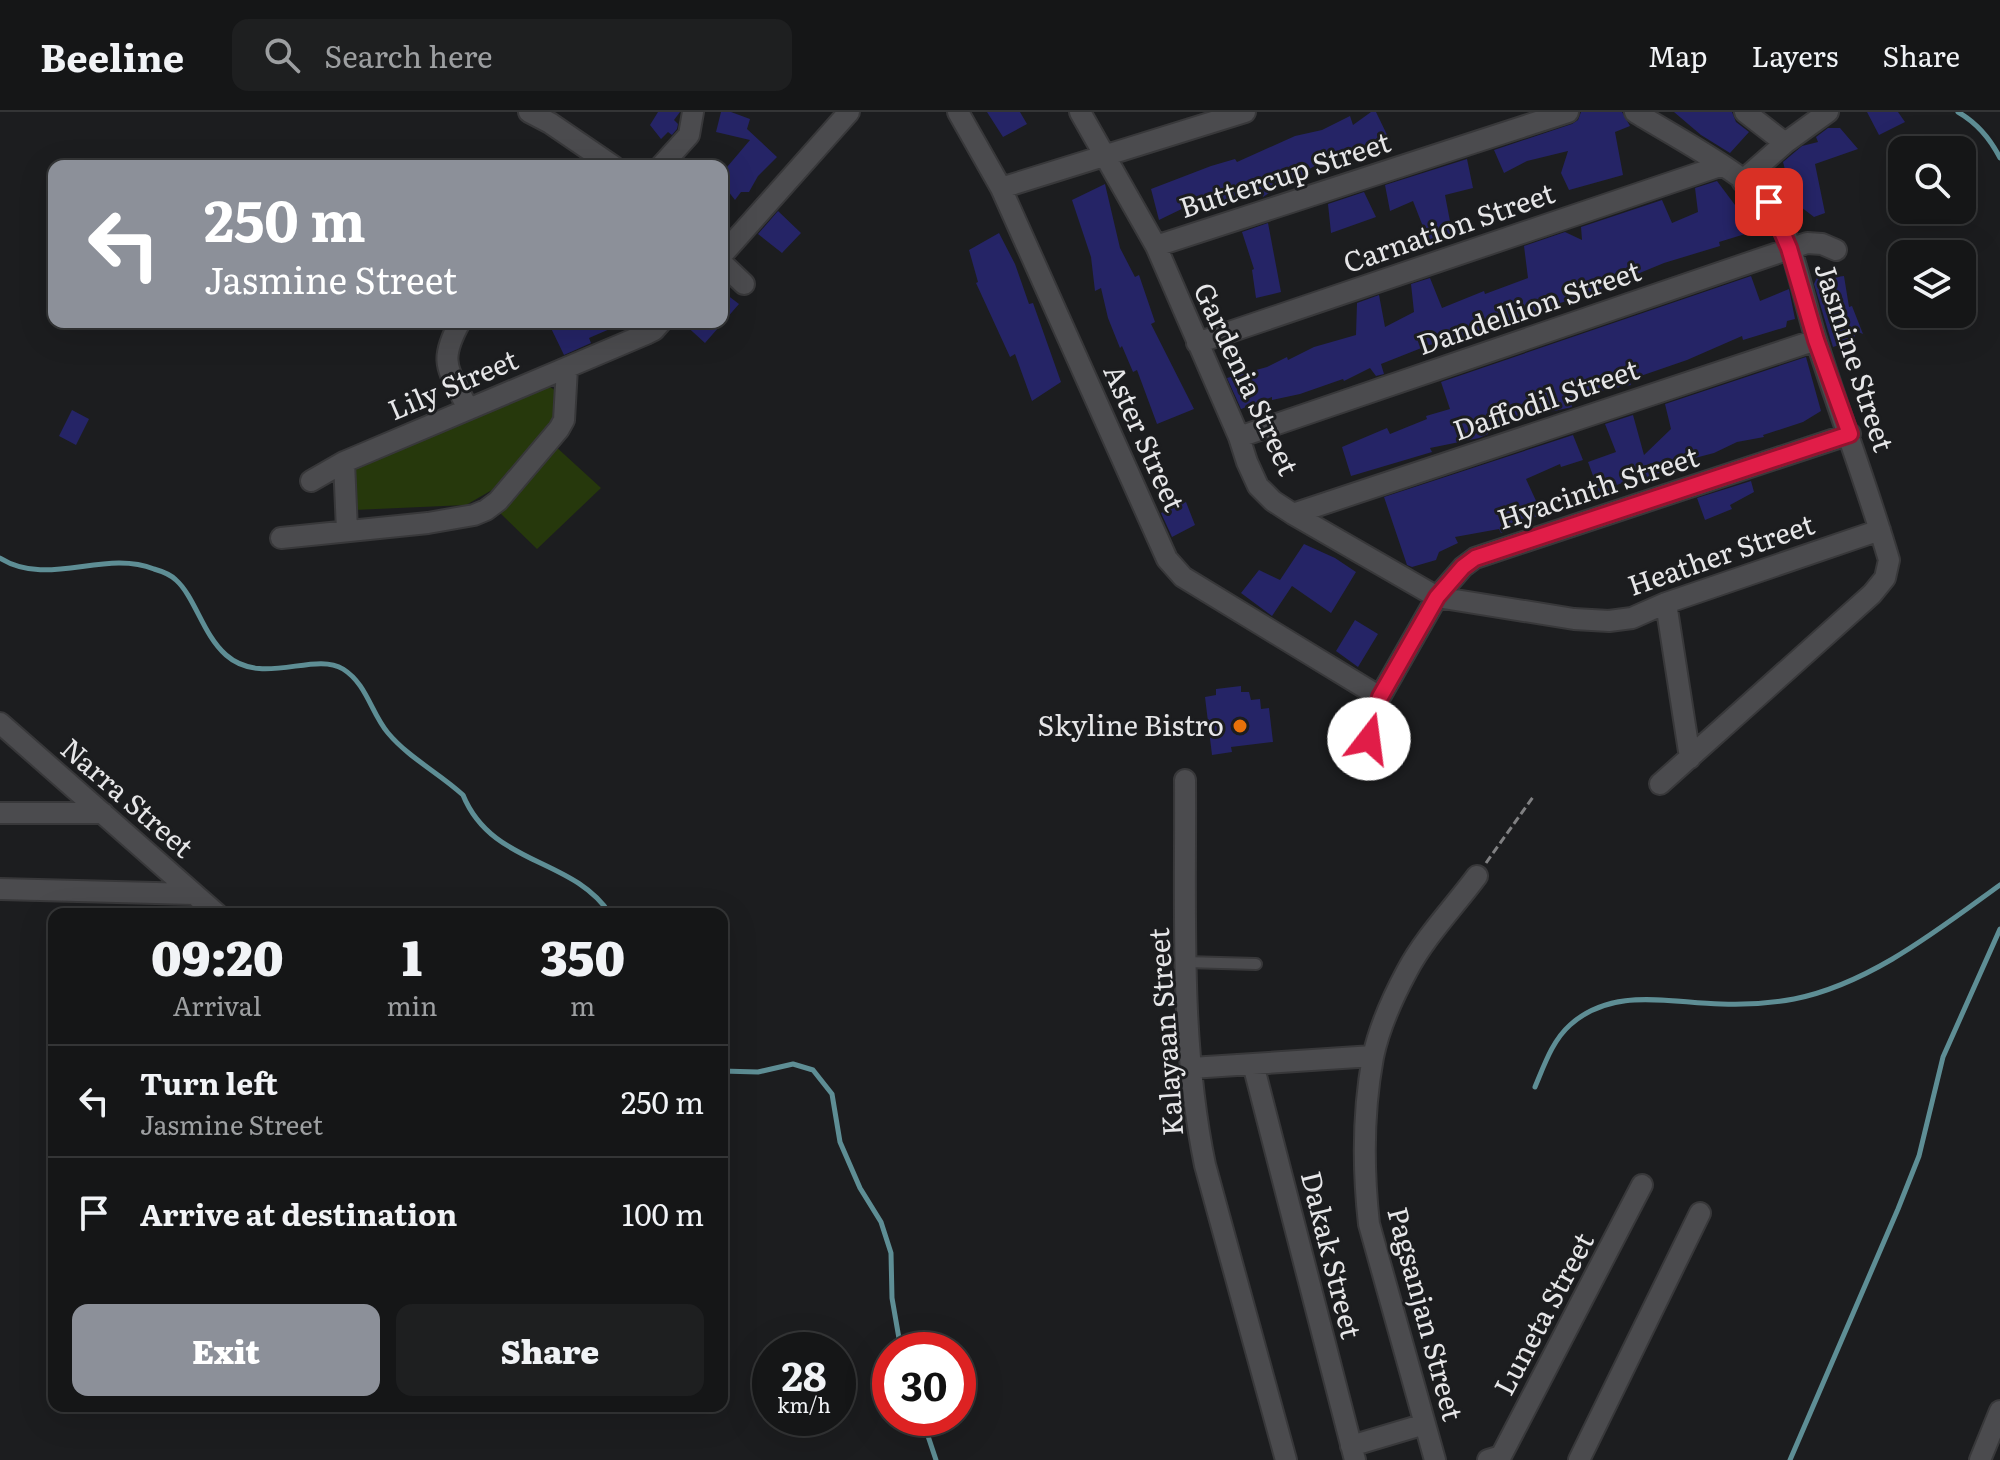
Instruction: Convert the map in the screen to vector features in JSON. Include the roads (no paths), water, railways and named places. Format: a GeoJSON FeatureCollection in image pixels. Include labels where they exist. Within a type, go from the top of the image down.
{"type":"FeatureCollection","features":[{"type":"Feature","properties":{"kind":"street"},"geometry":{"type":"LineString","coordinates":[[529,112],[604,160]]}},
{"type":"Feature","properties":{"kind":"street"},"geometry":{"type":"LineString","coordinates":[[666,160],[689,135],[693,112]]}},
{"type":"Feature","properties":{"kind":"street","name":"Aster Street"},"geometry":{"type":"LineString","coordinates":[[958,112],[1001,188],[1167,559],[1183,577],[1380,697]]}},
{"type":"Feature","properties":{"kind":"street","name":"Gardenia Street"},"geometry":{"type":"LineString","coordinates":[[1080,112],[1156,246],[1258,486],[1293,514],[1437,597]]}},
{"type":"Feature","properties":{"kind":"street","name":"Buttercup Street"},"geometry":{"type":"LineString","coordinates":[[1156,246],[1568,112]]}},
{"type":"Feature","properties":{"kind":"street","name":"Jasmine Street"},"geometry":{"type":"LineString","coordinates":[[1635,112],[1720,166],[1769,202],[1789,248],[1889,560],[1889,570],[1880,586],[1660,784]]}},
{"type":"Feature","properties":{"kind":"street"},"geometry":{"type":"LineString","coordinates":[[1745,112],[1785,143]]}},
{"type":"Feature","properties":{"kind":"street"},"geometry":{"type":"LineString","coordinates":[[1742,181],[1785,143],[1828,112]]}},
{"type":"Feature","properties":{"kind":"street"},"geometry":{"type":"LineString","coordinates":[[1001,188],[1233,114]]}},
{"type":"Feature","properties":{"kind":"street"},"geometry":{"type":"LineString","coordinates":[[728,248],[841,115]]}},
{"type":"Feature","properties":{"kind":"street","name":"Carnation Street"},"geometry":{"type":"LineString","coordinates":[[1197,343],[1720,166]]}},
{"type":"Feature","properties":{"kind":"street","name":"Dandellion Street"},"geometry":{"type":"LineString","coordinates":[[1239,437],[1789,248],[1814,242],[1836,250]]}},
{"type":"Feature","properties":{"kind":"street"},"geometry":{"type":"LineString","coordinates":[[728,269],[744,284]]}},
{"type":"Feature","properties":{"kind":"street"},"geometry":{"type":"LineString","coordinates":[[457,328],[447,345],[446,364],[468,409]]}},
{"type":"Feature","properties":{"kind":"street","name":"Lily Street"},"geometry":{"type":"LineString","coordinates":[[311,481],[344,462],[646,334],[654,328]]}},
{"type":"Feature","properties":{"kind":"street","name":"Daffodil Street"},"geometry":{"type":"LineString","coordinates":[[1293,514],[1816,340]]}},
{"type":"Feature","properties":{"kind":"street"},"geometry":{"type":"LineString","coordinates":[[281,538],[428,523],[486,510],[498,501],[559,429],[564,420],[567,368]]}},
{"type":"Feature","properties":{"kind":"street","name":"Hyacinth Street"},"geometry":{"type":"LineString","coordinates":[[1369,739],[1380,697],[1437,597],[1475,558],[1850,434]]}},
{"type":"Feature","properties":{"kind":"street"},"geometry":{"type":"LineString","coordinates":[[344,462],[347,530]]}},
{"type":"Feature","properties":{"kind":"street","name":"Heather Street"},"geometry":{"type":"LineString","coordinates":[[1437,597],[1574,619],[1632,618],[1666,603],[1880,530]]}},
{"type":"Feature","properties":{"kind":"street"},"geometry":{"type":"LineString","coordinates":[[1666,603],[1690,758]]}},
{"type":"Feature","properties":{"kind":"street","name":"Narra Street"},"geometry":{"type":"LineString","coordinates":[[0,723],[9,739],[103,813],[210,908]]}},
{"type":"Feature","properties":{"kind":"street","name":"Kalayaan Street"},"geometry":{"type":"LineString","coordinates":[[1185,780],[1186,962],[1196,1119],[1205,1165],[1286,1460]]}},
{"type":"Feature","properties":{"kind":"street"},"geometry":{"type":"LineString","coordinates":[[0,813],[103,813]]}},
{"type":"Feature","properties":{"kind":"street","name":"Pagsanjan Street"},"geometry":{"type":"LineString","coordinates":[[1435,1460],[1369,1224],[1365,1155],[1373,1056],[1386,1017],[1408,969],[1477,876]]}},
{"type":"Feature","properties":{"kind":"street"},"geometry":{"type":"LineString","coordinates":[[0,889],[194,894]]}},
{"type":"Feature","properties":{"kind":"street"},"geometry":{"type":"LineString","coordinates":[[1191,1068],[1373,1056]]}},
{"type":"Feature","properties":{"kind":"street","name":"Dakak Street"},"geometry":{"type":"LineString","coordinates":[[1253,1064],[1353,1453]]}},
{"type":"Feature","properties":{"kind":"street","name":"Luneta Street"},"geometry":{"type":"LineString","coordinates":[[1497,1459],[1642,1185]]}},
{"type":"Feature","properties":{"kind":"street"},"geometry":{"type":"LineString","coordinates":[[1579,1460],[1700,1213]]}},
{"type":"Feature","properties":{"kind":"street"},"geometry":{"type":"LineString","coordinates":[[1980,1460],[2000,1411]]}},
{"type":"Feature","properties":{"kind":"street"},"geometry":{"type":"LineString","coordinates":[[1353,1453],[1425,1424]]}},
{"type":"Feature","properties":{"kind":"lane"},"geometry":{"type":"LineString","coordinates":[[1186,962],[1256,964]]}},
{"type":"Feature","properties":{"kind":"waterway"},"geometry":{"type":"LineString","coordinates":[[1958,112],[1982,132],[2000,158]]}},
{"type":"Feature","properties":{"kind":"waterway"},"geometry":{"type":"LineString","coordinates":[[0,558],[37,570],[116,563],[157,570],[171,576],[183,587],[218,647],[240,664],[271,669],[318,664],[343,669],[358,683],[388,733],[463,795],[476,818],[493,836],[576,881],[605,908]]}},
{"type":"Feature","properties":{"kind":"waterway"},"geometry":{"type":"LineString","coordinates":[[1535,1087],[1558,1038],[1587,1013],[1605,1005],[1642,1000],[1748,1004],[1777,1002],[1822,992],[1903,953],[2000,885]]}},
{"type":"Feature","properties":{"kind":"waterway"},"geometry":{"type":"LineString","coordinates":[[1790,1460],[1919,1156],[1943,1057],[2000,929]]}},
{"type":"Feature","properties":{"kind":"waterway"},"geometry":{"type":"LineString","coordinates":[[728,1071],[758,1072],[793,1064],[813,1070],[832,1094],[840,1142],[860,1188],[881,1222],[891,1253],[892,1298],[898,1332]]}},
{"type":"Feature","properties":{"kind":"waterway"},"geometry":{"type":"LineString","coordinates":[[928,1436],[936,1460]]}},
{"type":"Feature","properties":{"kind":"place","name":"Skyline Bistro"},"geometry":{"type":"Point","coordinates":[1240,726]}}]}
